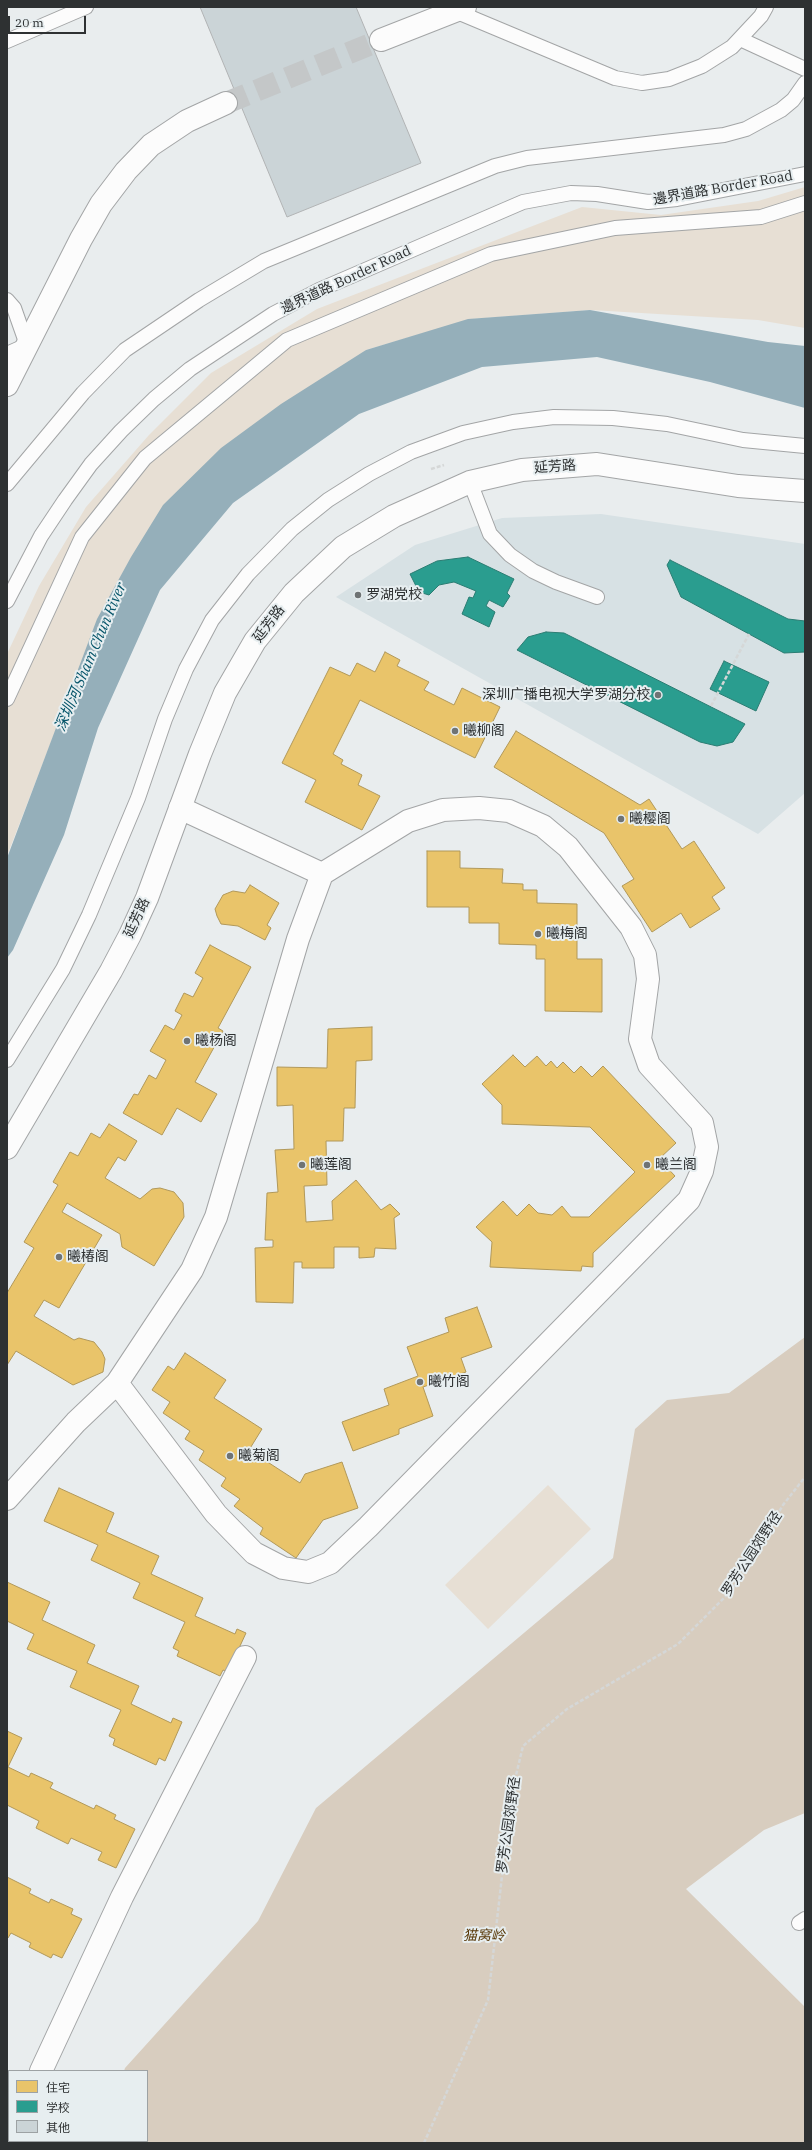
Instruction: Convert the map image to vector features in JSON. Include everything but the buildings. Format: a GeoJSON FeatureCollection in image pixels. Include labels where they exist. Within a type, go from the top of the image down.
{"type":"FeatureCollection","features":[{"type":"Feature","properties":{"kind":"main road"},"geometry":{"type":"LineString","coordinates":[[381,40],[460,9]]}},
{"type":"Feature","properties":{"kind":"main road"},"geometry":{"type":"LineString","coordinates":[[7,385],[101,204],[126,171],[151,145],[187,121],[226,103]]}},
{"type":"Feature","properties":{"kind":"main road","name":"延芳路"},"geometry":{"type":"LineString","coordinates":[[7,1148],[111,971],[130,934],[147,898],[225,693],[255,641],[294,593],[343,547],[394,516],[470,482],[522,470],[597,464],[738,486],[805,491]]}},
{"type":"Feature","properties":{"kind":"main road"},"geometry":{"type":"LineString","coordinates":[[180,808],[322,874]]}},
{"type":"Feature","properties":{"kind":"main road"},"geometry":{"type":"LineString","coordinates":[[7,1499],[76,1422],[117,1383],[192,1270],[216,1217],[298,939],[322,874],[408,821],[442,810],[479,808],[509,811],[543,826],[568,847],[631,927],[645,955],[648,979],[640,1039],[648,1065],[702,1124],[707,1147],[702,1171],[689,1200],[346,1548],[330,1563],[308,1572],[283,1568],[254,1554],[216,1514],[117,1383]]}},
{"type":"Feature","properties":{"kind":"main road"},"geometry":{"type":"LineString","coordinates":[[41,2070],[122,1897],[245,1657]]}},
{"type":"Feature","properties":{"kind":"lane"},"geometry":{"type":"LineString","coordinates":[[7,41],[86,7]]}},
{"type":"Feature","properties":{"kind":"lane"},"geometry":{"type":"LineString","coordinates":[[460,9],[615,78],[642,83],[669,79],[702,66],[732,47],[761,16],[766,7]]}},
{"type":"Feature","properties":{"kind":"lane"},"geometry":{"type":"LineString","coordinates":[[740,39],[805,69]]}},
{"type":"Feature","properties":{"kind":"lane"},"geometry":{"type":"LineString","coordinates":[[7,484],[83,393],[125,350],[210,293],[264,261],[495,166],[527,158],[724,135],[746,129],[781,110],[793,100],[805,83]]}},
{"type":"Feature","properties":{"kind":"lane","name":"邊界道路 Border Road"},"geometry":{"type":"LineString","coordinates":[[7,601],[41,536],[65,500],[91,464],[121,431],[154,399],[196,365],[273,314],[318,290],[523,202],[571,193],[597,194],[648,202],[684,197],[805,174]]}},
{"type":"Feature","properties":{"kind":"lane"},"geometry":{"type":"LineString","coordinates":[[7,699],[82,537],[145,458],[287,340],[491,254],[615,228],[761,216],[805,203]]}},
{"type":"Feature","properties":{"kind":"lane"},"geometry":{"type":"LineString","coordinates":[[7,300],[14,308],[27,345],[7,354]]}},
{"type":"Feature","properties":{"kind":"lane"},"geometry":{"type":"LineString","coordinates":[[7,1060],[63,969],[89,915],[138,798],[168,712],[186,670],[212,620],[248,574],[292,529],[328,500],[369,474],[412,452],[463,433],[513,422],[554,417],[613,418],[667,424],[743,440],[805,446]]}},
{"type":"Feature","properties":{"kind":"lane"},"geometry":{"type":"LineString","coordinates":[[470,482],[490,534],[510,555],[533,570],[556,582],[597,597]]}},
{"type":"Feature","properties":{"kind":"path"},"geometry":{"type":"LineString","coordinates":[[428,470],[448,464]]}},
{"type":"Feature","properties":{"kind":"path"},"geometry":{"type":"LineString","coordinates":[[711,706],[749,634]]}},
{"type":"Feature","properties":{"kind":"path","name":"罗芳公园郊野径"},"geometry":{"type":"LineString","coordinates":[[424,2143],[488,2000],[511,1796],[523,1746],[567,1709],[678,1644],[732,1590],[783,1505],[805,1477]]}},
{"type":"Feature","properties":{"kind":"shaded area"},"geometry":{"type":"Polygon","coordinates":[[[805,187],[805,328],[758,320],[591,310],[472,319],[366,350],[102,610],[7,856],[7,654],[39,586],[86,507],[149,435],[211,373],[317,309],[582,207],[661,215],[758,201],[805,187]]]}},
{"type":"Feature","properties":{"kind":"shaded area","name":"深圳广播电视大学罗湖分校"},"geometry":{"type":"Polygon","coordinates":[[[601,514],[805,544],[805,793],[758,834],[336,597],[415,545],[502,518],[601,514]]]}},
{"type":"Feature","properties":{"kind":"shaded area"},"geometry":{"type":"Polygon","coordinates":[[[548,1485],[591,1529],[488,1629],[445,1585],[548,1485]]]}},
{"type":"Feature","properties":{"kind":"green space","name":"猫窝岭"},"geometry":{"type":"Polygon","coordinates":[[[805,1337],[805,1813],[764,1830],[686,1889],[805,2007],[805,2143],[103,2143],[148,2142],[148,2070],[124,2070],[125,2068],[258,1921],[316,1808],[613,1558],[635,1429],[667,1400],[729,1393],[805,1337]]]}},
{"type":"Feature","properties":{"kind":"water","name":"深圳河 Sham Chun River"},"geometry":{"type":"Polygon","coordinates":[[[590,310],[768,342],[805,346],[805,408],[710,382],[597,357],[482,367],[359,414],[233,503],[160,590],[98,728],[64,835],[13,950],[7,958],[7,858],[97,619],[131,557],[163,505],[221,448],[281,404],[366,350],[468,319],[590,310]]]}},
{"type":"Feature","properties":{"kind":"tunnel"},"geometry":{"type":"LineString","coordinates":[[226,103],[381,40]]}},
{"type":"Feature","properties":{"kind":"place","name":"罗湖党校"},"geometry":{"type":"Point","coordinates":[358,595]}},
{"type":"Feature","properties":{"kind":"place","name":"深圳广播电视大学罗湖分校"},"geometry":{"type":"Point","coordinates":[658,695]}},
{"type":"Feature","properties":{"kind":"place","name":"曦柳阁"},"geometry":{"type":"Point","coordinates":[455,731]}},
{"type":"Feature","properties":{"kind":"place","name":"曦樱阁"},"geometry":{"type":"Point","coordinates":[621,819]}},
{"type":"Feature","properties":{"kind":"place","name":"曦梅阁"},"geometry":{"type":"Point","coordinates":[538,934]}},
{"type":"Feature","properties":{"kind":"place","name":"曦杨阁"},"geometry":{"type":"Point","coordinates":[187,1041]}},
{"type":"Feature","properties":{"kind":"place","name":"曦莲阁"},"geometry":{"type":"Point","coordinates":[302,1165]}},
{"type":"Feature","properties":{"kind":"place","name":"曦兰阁"},"geometry":{"type":"Point","coordinates":[647,1165]}},
{"type":"Feature","properties":{"kind":"place","name":"曦椿阁"},"geometry":{"type":"Point","coordinates":[59,1257]}},
{"type":"Feature","properties":{"kind":"place","name":"曦竹阁"},"geometry":{"type":"Point","coordinates":[420,1382]}},
{"type":"Feature","properties":{"kind":"place","name":"曦菊阁"},"geometry":{"type":"Point","coordinates":[230,1456]}}]}
